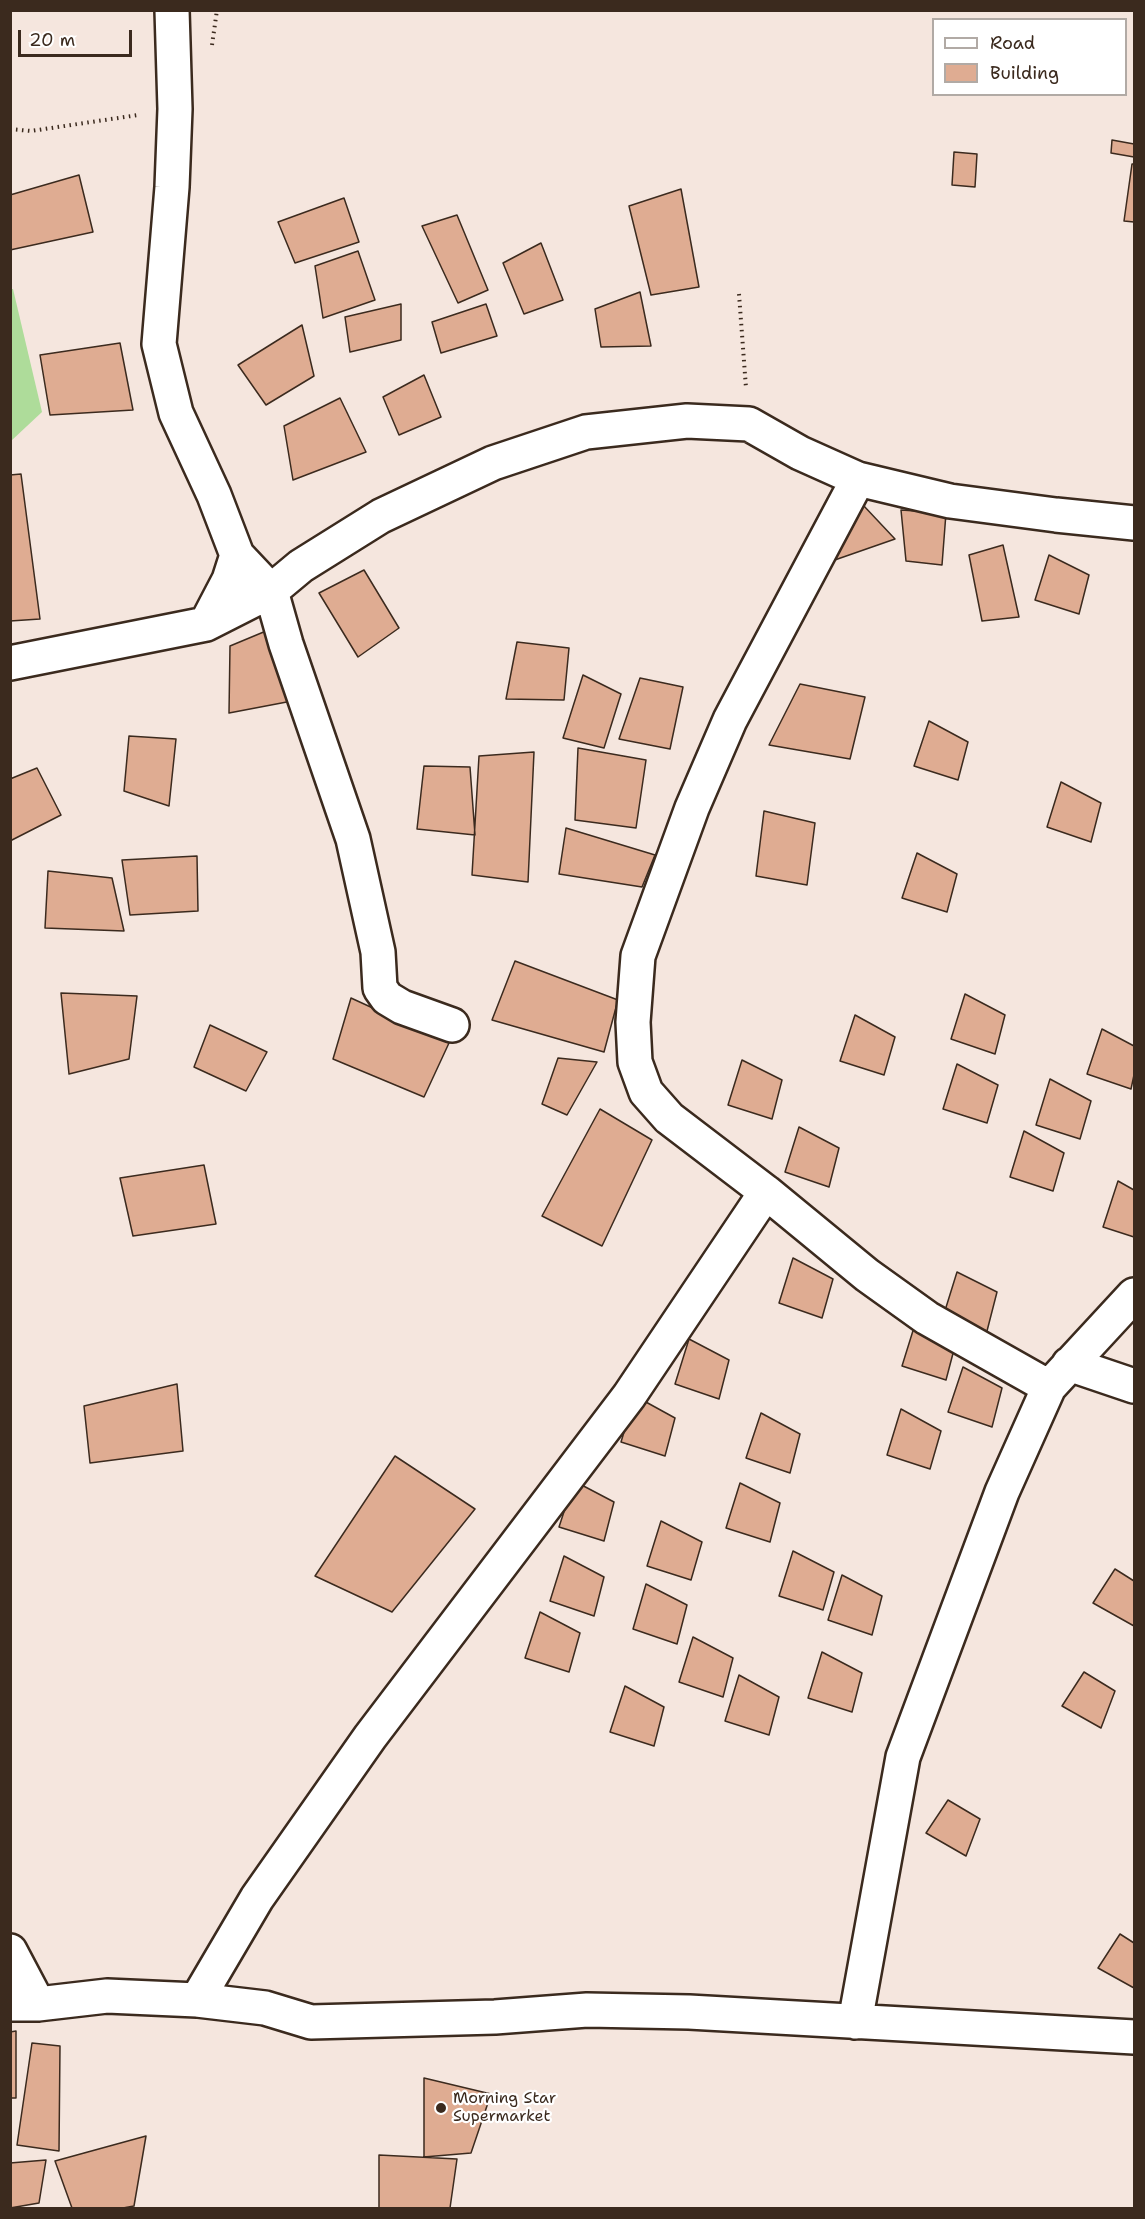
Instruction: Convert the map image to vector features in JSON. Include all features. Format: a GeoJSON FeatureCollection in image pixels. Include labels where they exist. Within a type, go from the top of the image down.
{"type":"FeatureCollection","features":[{"type":"Feature","properties":{"kind":"street"},"geometry":{"type":"LineString","coordinates":[[172,10],[175,109],[172,187],[159,344],[176,413],[214,495],[237,555],[271,591],[286,644],[353,839],[378,952],[380,988],[387,998],[402,1007],[452,1025]]}},
{"type":"Feature","properties":{"kind":"street"},"geometry":{"type":"LineString","coordinates":[[10,663],[206,624],[271,591],[301,566],[381,516],[493,463],[586,432],[687,421],[749,424],[800,453],[858,479],[950,501],[1134,523]]}},
{"type":"Feature","properties":{"kind":"street"},"geometry":{"type":"LineString","coordinates":[[858,479],[730,720],[692,808],[638,956],[633,1022],[635,1062],[646,1092],[669,1118],[766,1192],[867,1275],[927,1318],[1059,1376],[1134,1386]]}},
{"type":"Feature","properties":{"kind":"street"},"geometry":{"type":"LineString","coordinates":[[206,624],[228,580],[237,555]]}},
{"type":"Feature","properties":{"kind":"street"},"geometry":{"type":"LineString","coordinates":[[197,2000],[257,1898],[370,1737],[630,1395],[766,1192]]}},
{"type":"Feature","properties":{"kind":"street"},"geometry":{"type":"LineString","coordinates":[[855,2022],[903,1757],[1002,1492],[1059,1376],[1134,1295]]}},
{"type":"Feature","properties":{"kind":"street"},"geometry":{"type":"LineString","coordinates":[[10,1952],[24,2004],[107,1996],[197,2000],[265,2008],[311,2022],[495,2017],[587,2010],[771,2016],[1134,2037]]}},
{"type":"Feature","properties":{"kind":"path"},"geometry":{"type":"LineString","coordinates":[[10,129],[31,131],[175,109]]}},
{"type":"Feature","properties":{"kind":"path"},"geometry":{"type":"LineString","coordinates":[[739,294],[749,424]]}},
{"type":"Feature","properties":{"kind":"green space"},"geometry":{"type":"Polygon","coordinates":[[[11,289],[13,289],[42,412],[11,441],[11,289]]]}},
{"type":"Feature","properties":{"kind":"building"},"geometry":{"type":"Polygon","coordinates":[[[1112,140],[1134,144],[1134,157],[1111,153],[1112,140]]]}},
{"type":"Feature","properties":{"kind":"building"},"geometry":{"type":"Polygon","coordinates":[[[954,152],[977,154],[975,187],[952,185],[954,152]]]}},
{"type":"Feature","properties":{"kind":"building"},"geometry":{"type":"Polygon","coordinates":[[[1132,164],[1134,164],[1134,222],[1124,221],[1132,164]]]}},
{"type":"Feature","properties":{"kind":"building"},"geometry":{"type":"Polygon","coordinates":[[[79,175],[93,232],[10,250],[10,195],[79,175]]]}},
{"type":"Feature","properties":{"kind":"building"},"geometry":{"type":"Polygon","coordinates":[[[681,189],[699,287],[651,295],[629,206],[681,189]]]}},
{"type":"Feature","properties":{"kind":"building"},"geometry":{"type":"Polygon","coordinates":[[[344,198],[359,242],[295,263],[278,222],[344,198]]]}},
{"type":"Feature","properties":{"kind":"building"},"geometry":{"type":"Polygon","coordinates":[[[457,215],[488,290],[458,303],[422,226],[457,215]]]}},
{"type":"Feature","properties":{"kind":"building"},"geometry":{"type":"Polygon","coordinates":[[[541,243],[563,300],[524,314],[503,263],[541,243]]]}},
{"type":"Feature","properties":{"kind":"building"},"geometry":{"type":"Polygon","coordinates":[[[358,251],[375,300],[323,318],[315,266],[358,251]]]}},
{"type":"Feature","properties":{"kind":"building"},"geometry":{"type":"Polygon","coordinates":[[[640,292],[651,346],[601,347],[595,309],[640,292]]]}},
{"type":"Feature","properties":{"kind":"building"},"geometry":{"type":"Polygon","coordinates":[[[401,304],[401,340],[350,352],[345,317],[401,304]]]}},
{"type":"Feature","properties":{"kind":"building"},"geometry":{"type":"Polygon","coordinates":[[[486,304],[497,336],[441,353],[432,322],[486,304]]]}},
{"type":"Feature","properties":{"kind":"building"},"geometry":{"type":"Polygon","coordinates":[[[302,325],[314,376],[266,405],[238,365],[302,325]]]}},
{"type":"Feature","properties":{"kind":"building"},"geometry":{"type":"Polygon","coordinates":[[[120,343],[133,410],[50,415],[40,355],[120,343]]]}},
{"type":"Feature","properties":{"kind":"building"},"geometry":{"type":"Polygon","coordinates":[[[424,375],[441,417],[399,435],[383,397],[424,375]]]}},
{"type":"Feature","properties":{"kind":"building"},"geometry":{"type":"Polygon","coordinates":[[[340,398],[366,452],[293,480],[284,426],[340,398]]]}},
{"type":"Feature","properties":{"kind":"building"},"geometry":{"type":"Polygon","coordinates":[[[21,474],[40,619],[10,621],[10,475],[21,474]]]}},
{"type":"Feature","properties":{"kind":"building"},"geometry":{"type":"Polygon","coordinates":[[[863,505],[895,539],[829,562],[863,505]]]}},
{"type":"Feature","properties":{"kind":"building"},"geometry":{"type":"Polygon","coordinates":[[[901,510],[946,513],[942,565],[906,561],[901,510]]]}},
{"type":"Feature","properties":{"kind":"building"},"geometry":{"type":"Polygon","coordinates":[[[1003,545],[1019,617],[982,621],[969,555],[1003,545]]]}},
{"type":"Feature","properties":{"kind":"building"},"geometry":{"type":"Polygon","coordinates":[[[1049,555],[1089,575],[1079,614],[1035,600],[1049,555]]]}},
{"type":"Feature","properties":{"kind":"building"},"geometry":{"type":"Polygon","coordinates":[[[364,570],[399,628],[358,657],[319,593],[364,570]]]}},
{"type":"Feature","properties":{"kind":"building"},"geometry":{"type":"Polygon","coordinates":[[[266,631],[292,701],[229,713],[230,646],[266,631]]]}},
{"type":"Feature","properties":{"kind":"building"},"geometry":{"type":"Polygon","coordinates":[[[517,642],[569,648],[564,700],[506,699],[517,642]]]}},
{"type":"Feature","properties":{"kind":"building"},"geometry":{"type":"Polygon","coordinates":[[[583,675],[621,694],[604,748],[563,738],[583,675]]]}},
{"type":"Feature","properties":{"kind":"building"},"geometry":{"type":"Polygon","coordinates":[[[640,678],[683,687],[670,749],[619,739],[640,678]]]}},
{"type":"Feature","properties":{"kind":"building"},"geometry":{"type":"Polygon","coordinates":[[[800,684],[865,697],[850,759],[769,745],[800,684]]]}},
{"type":"Feature","properties":{"kind":"building"},"geometry":{"type":"Polygon","coordinates":[[[929,721],[968,742],[958,780],[914,766],[929,721]]]}},
{"type":"Feature","properties":{"kind":"building"},"geometry":{"type":"Polygon","coordinates":[[[129,736],[176,739],[169,806],[124,791],[129,736]]]}},
{"type":"Feature","properties":{"kind":"building"},"geometry":{"type":"Polygon","coordinates":[[[578,748],[646,760],[636,828],[575,820],[578,748]]]}},
{"type":"Feature","properties":{"kind":"building"},"geometry":{"type":"Polygon","coordinates":[[[534,752],[528,882],[472,875],[479,756],[534,752]]]}},
{"type":"Feature","properties":{"kind":"building"},"geometry":{"type":"Polygon","coordinates":[[[424,766],[470,767],[475,835],[417,829],[424,766]]]}},
{"type":"Feature","properties":{"kind":"building"},"geometry":{"type":"Polygon","coordinates":[[[37,768],[61,815],[10,841],[10,779],[37,768]]]}},
{"type":"Feature","properties":{"kind":"building"},"geometry":{"type":"Polygon","coordinates":[[[1061,782],[1101,803],[1091,842],[1047,827],[1061,782]]]}},
{"type":"Feature","properties":{"kind":"building"},"geometry":{"type":"Polygon","coordinates":[[[764,811],[815,823],[807,885],[756,876],[764,811]]]}},
{"type":"Feature","properties":{"kind":"building"},"geometry":{"type":"Polygon","coordinates":[[[566,828],[655,855],[642,887],[559,874],[566,828]]]}},
{"type":"Feature","properties":{"kind":"building"},"geometry":{"type":"Polygon","coordinates":[[[917,853],[957,874],[947,912],[902,898],[917,853]]]}},
{"type":"Feature","properties":{"kind":"building"},"geometry":{"type":"Polygon","coordinates":[[[197,856],[198,911],[130,915],[122,860],[197,856]]]}},
{"type":"Feature","properties":{"kind":"building"},"geometry":{"type":"Polygon","coordinates":[[[48,871],[112,878],[124,931],[45,928],[48,871]]]}},
{"type":"Feature","properties":{"kind":"building"},"geometry":{"type":"Polygon","coordinates":[[[515,961],[618,1000],[604,1052],[492,1020],[515,961]]]}},
{"type":"Feature","properties":{"kind":"building"},"geometry":{"type":"Polygon","coordinates":[[[61,993],[137,996],[129,1059],[69,1074],[61,993]]]}},
{"type":"Feature","properties":{"kind":"building"},"geometry":{"type":"Polygon","coordinates":[[[965,994],[1005,1015],[995,1054],[951,1039],[965,994]]]}},
{"type":"Feature","properties":{"kind":"building"},"geometry":{"type":"Polygon","coordinates":[[[351,998],[449,1043],[424,1097],[333,1059],[351,998]]]}},
{"type":"Feature","properties":{"kind":"building"},"geometry":{"type":"Polygon","coordinates":[[[855,1015],[895,1037],[884,1075],[840,1061],[855,1015]]]}},
{"type":"Feature","properties":{"kind":"building"},"geometry":{"type":"Polygon","coordinates":[[[210,1025],[267,1052],[246,1091],[194,1067],[210,1025]]]}},
{"type":"Feature","properties":{"kind":"building"},"geometry":{"type":"Polygon","coordinates":[[[1102,1029],[1134,1046],[1134,1075],[1131,1089],[1087,1074],[1102,1029]]]}},
{"type":"Feature","properties":{"kind":"building"},"geometry":{"type":"Polygon","coordinates":[[[558,1058],[597,1062],[567,1115],[542,1104],[558,1058]]]}},
{"type":"Feature","properties":{"kind":"building"},"geometry":{"type":"Polygon","coordinates":[[[742,1060],[782,1080],[772,1119],[728,1105],[742,1060]]]}},
{"type":"Feature","properties":{"kind":"building"},"geometry":{"type":"Polygon","coordinates":[[[957,1064],[998,1085],[987,1123],[943,1109],[957,1064]]]}},
{"type":"Feature","properties":{"kind":"building"},"geometry":{"type":"Polygon","coordinates":[[[1050,1079],[1091,1101],[1080,1139],[1036,1125],[1050,1079]]]}},
{"type":"Feature","properties":{"kind":"building"},"geometry":{"type":"Polygon","coordinates":[[[600,1109],[652,1140],[602,1246],[542,1216],[600,1109]]]}},
{"type":"Feature","properties":{"kind":"building"},"geometry":{"type":"Polygon","coordinates":[[[799,1127],[839,1148],[829,1187],[785,1172],[799,1127]]]}},
{"type":"Feature","properties":{"kind":"building"},"geometry":{"type":"Polygon","coordinates":[[[1024,1131],[1064,1153],[1053,1191],[1010,1177],[1024,1131]]]}},
{"type":"Feature","properties":{"kind":"building"},"geometry":{"type":"Polygon","coordinates":[[[204,1165],[216,1224],[133,1236],[120,1178],[204,1165]]]}},
{"type":"Feature","properties":{"kind":"building"},"geometry":{"type":"Polygon","coordinates":[[[1118,1181],[1134,1190],[1134,1237],[1103,1227],[1118,1181]]]}},
{"type":"Feature","properties":{"kind":"building"},"geometry":{"type":"Polygon","coordinates":[[[793,1258],[833,1279],[822,1318],[779,1303],[793,1258]]]}},
{"type":"Feature","properties":{"kind":"building"},"geometry":{"type":"Polygon","coordinates":[[[957,1272],[997,1292],[987,1331],[943,1317],[957,1272]]]}},
{"type":"Feature","properties":{"kind":"building"},"geometry":{"type":"Polygon","coordinates":[[[916,1321],[956,1342],[946,1380],[902,1366],[916,1321]]]}},
{"type":"Feature","properties":{"kind":"building"},"geometry":{"type":"Polygon","coordinates":[[[689,1339],[729,1360],[719,1399],[675,1384],[689,1339]]]}},
{"type":"Feature","properties":{"kind":"building"},"geometry":{"type":"Polygon","coordinates":[[[963,1367],[1002,1388],[992,1427],[948,1412],[963,1367]]]}},
{"type":"Feature","properties":{"kind":"building"},"geometry":{"type":"Polygon","coordinates":[[[177,1384],[183,1451],[90,1463],[84,1406],[177,1384]]]}},
{"type":"Feature","properties":{"kind":"building"},"geometry":{"type":"Polygon","coordinates":[[[635,1396],[675,1418],[665,1456],[621,1442],[635,1396]]]}},
{"type":"Feature","properties":{"kind":"building"},"geometry":{"type":"Polygon","coordinates":[[[901,1409],[941,1431],[930,1469],[887,1455],[901,1409]]]}},
{"type":"Feature","properties":{"kind":"building"},"geometry":{"type":"Polygon","coordinates":[[[761,1413],[800,1434],[790,1473],[746,1458],[761,1413]]]}},
{"type":"Feature","properties":{"kind":"building"},"geometry":{"type":"Polygon","coordinates":[[[395,1456],[475,1509],[392,1612],[315,1576],[395,1456]]]}},
{"type":"Feature","properties":{"kind":"building"},"geometry":{"type":"Polygon","coordinates":[[[574,1481],[614,1502],[604,1541],[559,1527],[574,1481]]]}},
{"type":"Feature","properties":{"kind":"building"},"geometry":{"type":"Polygon","coordinates":[[[740,1483],[780,1503],[770,1542],[726,1528],[740,1483]]]}},
{"type":"Feature","properties":{"kind":"building"},"geometry":{"type":"Polygon","coordinates":[[[661,1521],[702,1542],[691,1580],[647,1566],[661,1521]]]}},
{"type":"Feature","properties":{"kind":"building"},"geometry":{"type":"Polygon","coordinates":[[[793,1551],[834,1572],[823,1610],[779,1596],[793,1551]]]}},
{"type":"Feature","properties":{"kind":"building"},"geometry":{"type":"Polygon","coordinates":[[[564,1556],[604,1577],[594,1616],[550,1601],[564,1556]]]}},
{"type":"Feature","properties":{"kind":"building"},"geometry":{"type":"Polygon","coordinates":[[[1115,1569],[1134,1581],[1134,1626],[1093,1603],[1115,1569]]]}},
{"type":"Feature","properties":{"kind":"building"},"geometry":{"type":"Polygon","coordinates":[[[842,1575],[882,1596],[872,1635],[828,1620],[842,1575]]]}},
{"type":"Feature","properties":{"kind":"building"},"geometry":{"type":"Polygon","coordinates":[[[646,1584],[687,1605],[677,1644],[633,1629],[646,1584]]]}},
{"type":"Feature","properties":{"kind":"building"},"geometry":{"type":"Polygon","coordinates":[[[540,1612],[580,1633],[569,1672],[525,1658],[540,1612]]]}},
{"type":"Feature","properties":{"kind":"building"},"geometry":{"type":"Polygon","coordinates":[[[693,1637],[733,1658],[723,1697],[679,1682],[693,1637]]]}},
{"type":"Feature","properties":{"kind":"building"},"geometry":{"type":"Polygon","coordinates":[[[822,1652],[862,1673],[852,1712],[808,1698],[822,1652]]]}},
{"type":"Feature","properties":{"kind":"building"},"geometry":{"type":"Polygon","coordinates":[[[1084,1672],[1115,1691],[1101,1728],[1062,1706],[1084,1672]]]}},
{"type":"Feature","properties":{"kind":"building"},"geometry":{"type":"Polygon","coordinates":[[[739,1675],[779,1697],[769,1735],[725,1721],[739,1675]]]}},
{"type":"Feature","properties":{"kind":"building"},"geometry":{"type":"Polygon","coordinates":[[[625,1686],[664,1707],[654,1746],[610,1732],[625,1686]]]}},
{"type":"Feature","properties":{"kind":"building"},"geometry":{"type":"Polygon","coordinates":[[[948,1800],[980,1819],[966,1856],[926,1833],[948,1800]]]}},
{"type":"Feature","properties":{"kind":"building"},"geometry":{"type":"Polygon","coordinates":[[[1120,1934],[1134,1943],[1134,1988],[1098,1968],[1120,1934]]]}},
{"type":"Feature","properties":{"kind":"building"},"geometry":{"type":"Polygon","coordinates":[[[16,2031],[16,2098],[10,2098],[10,2032],[16,2031]]]}},
{"type":"Feature","properties":{"kind":"building"},"geometry":{"type":"Polygon","coordinates":[[[32,2043],[60,2046],[59,2151],[17,2145],[32,2043]]]}},
{"type":"Feature","properties":{"kind":"building"},"geometry":{"type":"Polygon","coordinates":[[[424,2078],[491,2094],[471,2153],[424,2157],[424,2078]]]}},
{"type":"Feature","properties":{"kind":"building"},"geometry":{"type":"Polygon","coordinates":[[[146,2136],[134,2206],[72,2208],[55,2161],[146,2136]]]}},
{"type":"Feature","properties":{"kind":"building"},"geometry":{"type":"Polygon","coordinates":[[[379,2155],[457,2159],[450,2208],[379,2208],[379,2155]]]}},
{"type":"Feature","properties":{"kind":"building"},"geometry":{"type":"Polygon","coordinates":[[[46,2160],[39,2203],[10,2208],[10,2163],[46,2160]]]}},
{"type":"Feature","properties":{"kind":"place","name":"Morning Star Supermarket"},"geometry":{"type":"Point","coordinates":[441,2108]}}]}
